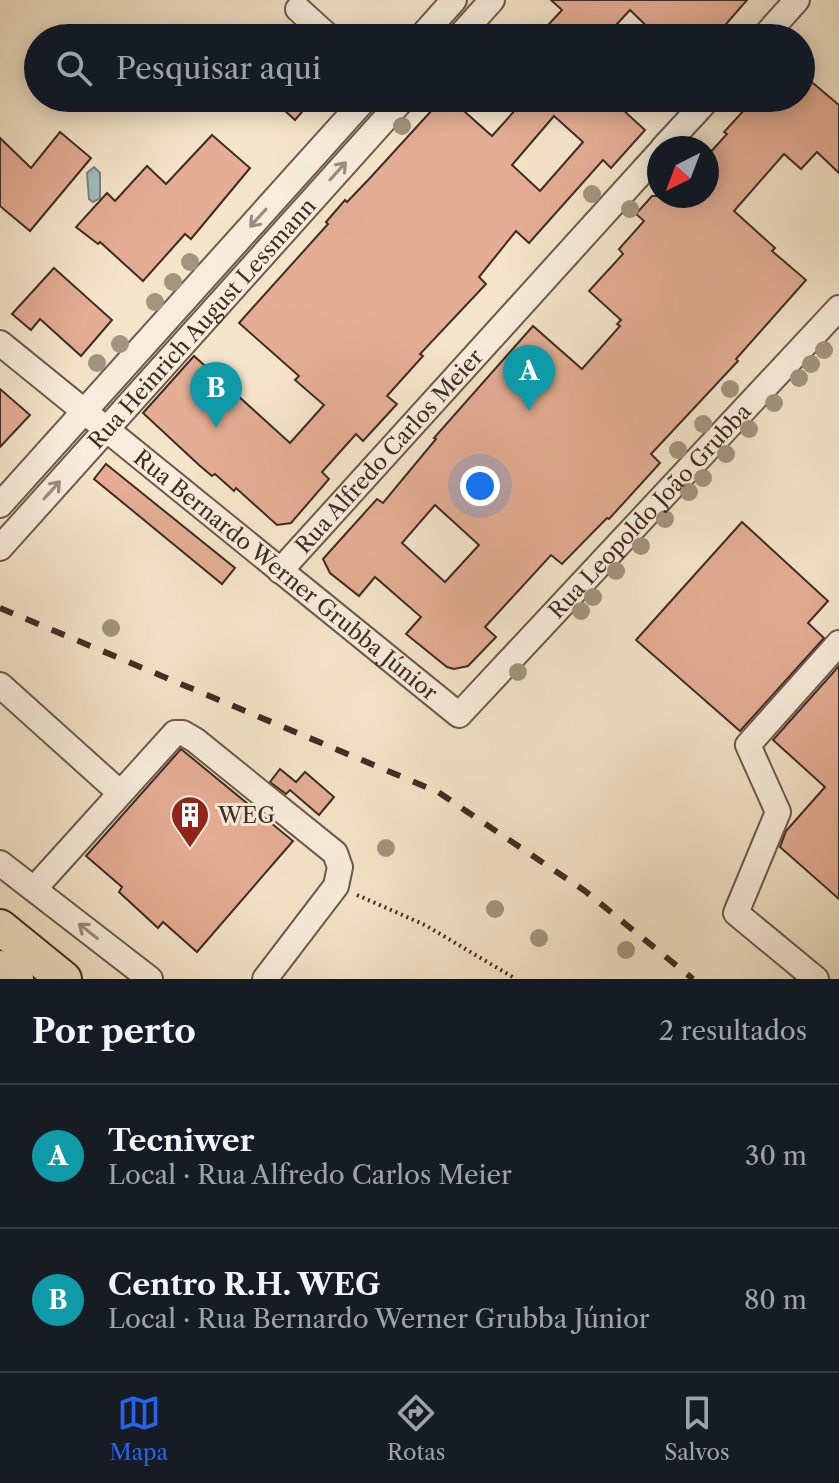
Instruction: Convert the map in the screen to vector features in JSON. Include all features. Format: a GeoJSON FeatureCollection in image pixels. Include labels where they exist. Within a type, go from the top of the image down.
{"type":"FeatureCollection","features":[{"type":"Feature","properties":{"kind":"highway"},"geometry":{"type":"LineString","coordinates":[[0,927],[64,979]]}},
{"type":"Feature","properties":{"kind":"highway"},"geometry":{"type":"LineString","coordinates":[[0,968],[16,979]]}},
{"type":"Feature","properties":{"kind":"street"},"geometry":{"type":"LineString","coordinates":[[433,24],[454,0]]}},
{"type":"Feature","properties":{"kind":"street"},"geometry":{"type":"LineString","coordinates":[[471,24],[492,0]]}},
{"type":"Feature","properties":{"kind":"street"},"geometry":{"type":"LineString","coordinates":[[776,24],[797,0]]}},
{"type":"Feature","properties":{"kind":"street"},"geometry":{"type":"LineString","coordinates":[[298,9],[315,24]]}},
{"type":"Feature","properties":{"kind":"street","name":"Rua Heinrich August Lessmann"},"geometry":{"type":"LineString","coordinates":[[0,505],[353,112]]}},
{"type":"Feature","properties":{"kind":"street","name":"Rua Heinrich August Lessmann"},"geometry":{"type":"LineString","coordinates":[[0,548],[389,112]]}},
{"type":"Feature","properties":{"kind":"street"},"geometry":{"type":"LineString","coordinates":[[674,136],[696,112]]}},
{"type":"Feature","properties":{"kind":"street","name":"Rua Alfredo Carlos Meier"},"geometry":{"type":"LineString","coordinates":[[280,571],[647,166]]}},
{"type":"Feature","properties":{"kind":"street","name":"Rua Leopoldo João Grubba"},"geometry":{"type":"LineString","coordinates":[[459,715],[839,308]]}},
{"type":"Feature","properties":{"kind":"street","name":"Rua Bernardo Werner Grubba Júnior"},"geometry":{"type":"LineString","coordinates":[[0,343],[459,715]]}},
{"type":"Feature","properties":{"kind":"street"},"geometry":{"type":"LineString","coordinates":[[816,979],[736,913],[778,812],[748,745],[839,643]]}},
{"type":"Feature","properties":{"kind":"street"},"geometry":{"type":"LineString","coordinates":[[0,685],[119,792]]}},
{"type":"Feature","properties":{"kind":"street"},"geometry":{"type":"LineString","coordinates":[[34,889],[175,733],[183,733],[335,853],[340,867],[336,886],[265,979]]}},
{"type":"Feature","properties":{"kind":"street"},"geometry":{"type":"LineString","coordinates":[[0,863],[150,979]]}},
{"type":"Feature","properties":{"kind":"path"},"geometry":{"type":"LineString","coordinates":[[336,886],[425,925],[516,979]]}},
{"type":"Feature","properties":{"kind":"water"},"geometry":{"type":"Polygon","coordinates":[[[94,167],[100,173],[100,198],[93,202],[89,199],[87,173],[94,167]]]}},
{"type":"Feature","properties":{"kind":"building"},"geometry":{"type":"Polygon","coordinates":[[[551,0],[747,0],[726,24],[644,24],[630,10],[617,24],[549,24],[562,10],[551,0]]]}},
{"type":"Feature","properties":{"kind":"building"},"geometry":{"type":"Polygon","coordinates":[[[815,85],[839,105],[839,173],[817,152],[801,169],[784,154],[734,211],[775,248],[772,251],[806,280],[736,359],[738,361],[651,454],[660,463],[609,519],[562,564],[551,555],[485,627],[496,637],[468,666],[447,667],[406,634],[421,617],[375,577],[359,596],[330,573],[323,559],[377,499],[383,503],[434,438],[533,326],[582,369],[620,326],[617,324],[621,320],[589,291],[623,254],[619,249],[644,221],[636,214],[647,202],[647,208],[719,208],[719,143],[727,134],[724,132],[742,112],[815,112],[815,85]],[[435,505],[402,543],[445,582],[479,545],[435,505]]]}},
{"type":"Feature","properties":{"kind":"building"},"geometry":{"type":"Polygon","coordinates":[[[286,112],[302,112],[295,120],[286,112]]]}},
{"type":"Feature","properties":{"kind":"building"},"geometry":{"type":"Polygon","coordinates":[[[430,112],[465,112],[492,136],[513,112],[625,112],[645,130],[611,168],[603,160],[529,243],[516,231],[479,277],[486,284],[420,354],[423,356],[387,396],[397,404],[363,441],[356,434],[322,472],[329,479],[291,523],[277,525],[236,488],[234,491],[215,474],[212,476],[143,413],[194,356],[290,443],[324,405],[295,380],[299,376],[239,323],[328,224],[326,222],[345,200],[347,202],[430,112]],[[554,116],[512,165],[540,191],[583,142],[554,116]]]}},
{"type":"Feature","properties":{"kind":"building"},"geometry":{"type":"Polygon","coordinates":[[[60,132],[91,158],[30,231],[0,206],[0,138],[31,168],[60,132]]]}},
{"type":"Feature","properties":{"kind":"building"},"geometry":{"type":"Polygon","coordinates":[[[212,135],[250,168],[191,239],[185,234],[143,281],[100,242],[98,244],[76,227],[107,193],[115,201],[147,166],[166,184],[212,135]]]}},
{"type":"Feature","properties":{"kind":"building"},"geometry":{"type":"Polygon","coordinates":[[[54,268],[112,320],[81,356],[40,319],[31,330],[12,314],[54,268]]]}},
{"type":"Feature","properties":{"kind":"building"},"geometry":{"type":"Polygon","coordinates":[[[0,389],[30,415],[0,447],[0,389]]]}},
{"type":"Feature","properties":{"kind":"building"},"geometry":{"type":"Polygon","coordinates":[[[106,464],[235,568],[222,584],[94,479],[106,464]]]}},
{"type":"Feature","properties":{"kind":"building"},"geometry":{"type":"Polygon","coordinates":[[[742,522],[828,601],[808,623],[824,638],[740,731],[636,640],[742,522]]]}},
{"type":"Feature","properties":{"kind":"building"},"geometry":{"type":"Polygon","coordinates":[[[839,666],[839,899],[780,847],[786,831],[825,787],[773,740],[839,666]]]}},
{"type":"Feature","properties":{"kind":"building","name":"WEG"},"geometry":{"type":"Polygon","coordinates":[[[181,749],[293,841],[197,952],[163,922],[158,928],[119,892],[122,887],[86,856],[181,749]]]}},
{"type":"Feature","properties":{"kind":"building"},"geometry":{"type":"Polygon","coordinates":[[[280,769],[296,782],[305,772],[334,797],[319,815],[290,790],[286,794],[270,782],[280,769]]]}},
{"type":"Feature","properties":{"kind":"railway"},"geometry":{"type":"LineString","coordinates":[[0,608],[438,792],[585,891],[693,979]]}},
{"type":"Feature","properties":{"kind":"place","name":"Tecniwer"},"geometry":{"type":"Point","coordinates":[529,411]}},
{"type":"Feature","properties":{"kind":"place","name":"Centro R.H. WEG"},"geometry":{"type":"Point","coordinates":[216,428]}},
{"type":"Feature","properties":{"kind":"place","name":"WEG"},"geometry":{"type":"Point","coordinates":[190,849]}}]}
